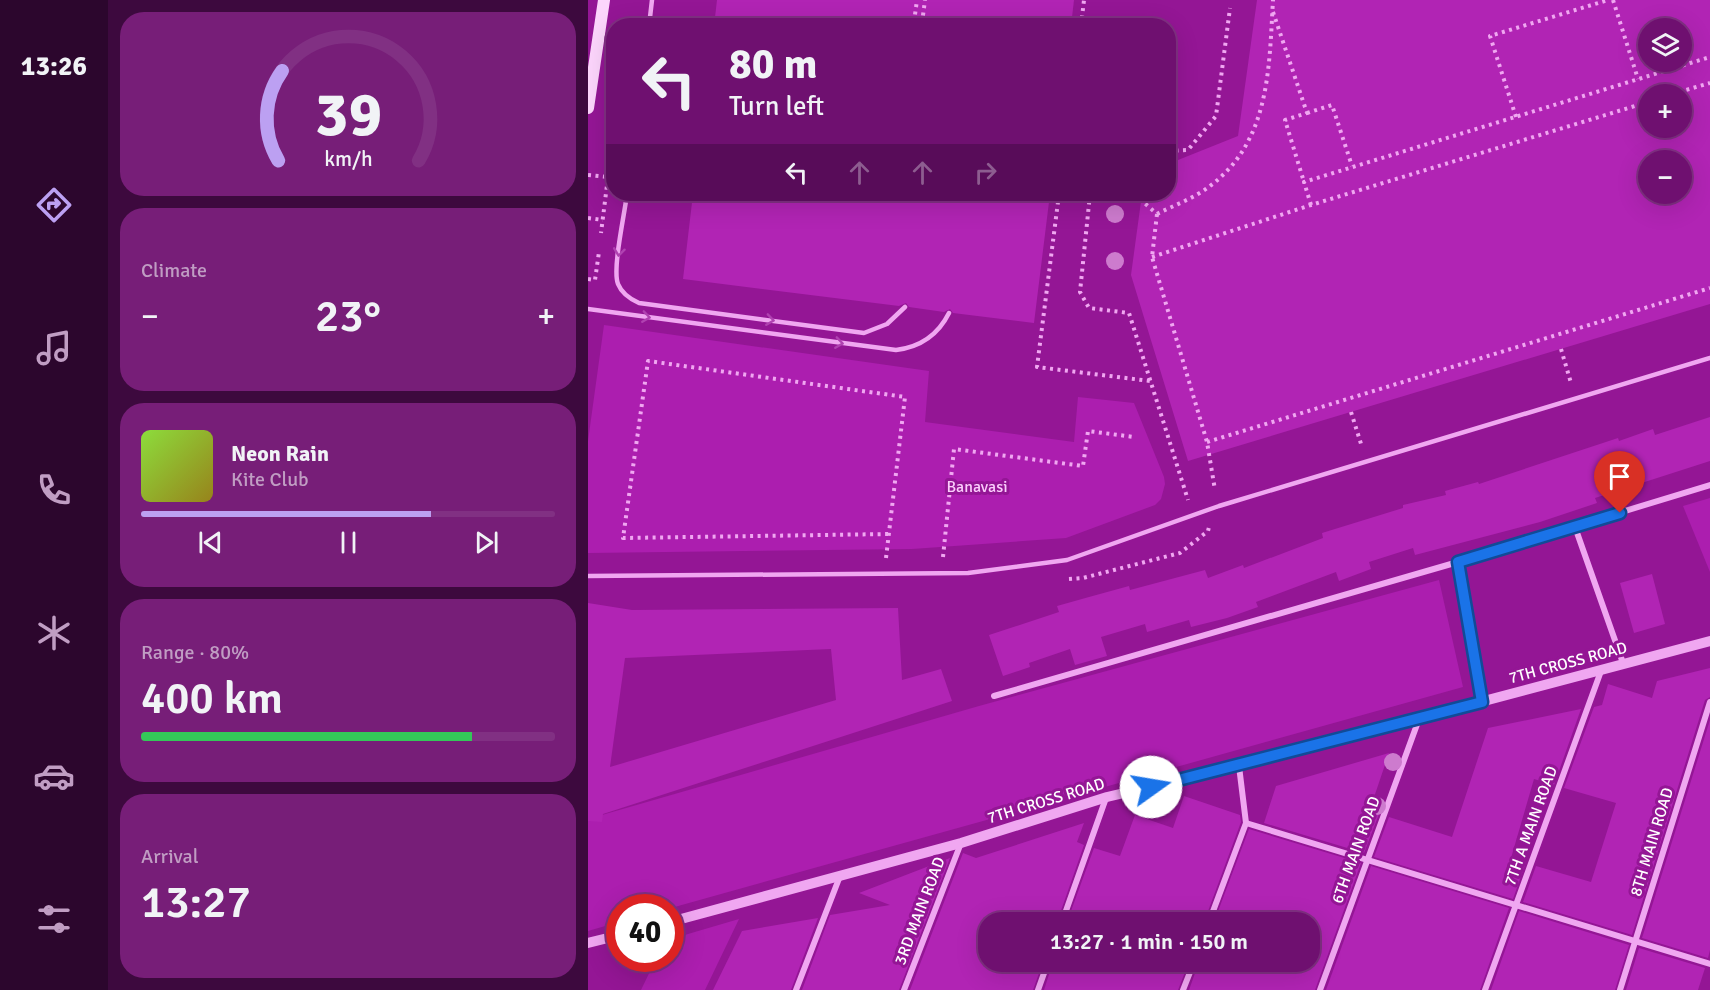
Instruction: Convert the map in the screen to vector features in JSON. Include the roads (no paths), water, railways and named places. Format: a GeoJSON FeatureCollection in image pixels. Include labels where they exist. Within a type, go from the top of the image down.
{"type":"FeatureCollection","features":[{"type":"Feature","properties":{"kind":"main road"},"geometry":{"type":"LineString","coordinates":[[588,108],[604,0]]}},
{"type":"Feature","properties":{"kind":"street"},"geometry":{"type":"LineString","coordinates":[[994,696],[1458,562],[1710,485]]}},
{"type":"Feature","properties":{"kind":"street"},"geometry":{"type":"LineString","coordinates":[[1575,527],[1623,663]]}},
{"type":"Feature","properties":{"kind":"street"},"geometry":{"type":"LineString","coordinates":[[1458,562],[1482,702]]}},
{"type":"Feature","properties":{"kind":"street","name":"7TH CROSS ROAD"},"geometry":{"type":"LineString","coordinates":[[684,918],[961,843],[1107,797],[1239,766],[1710,641]]}},
{"type":"Feature","properties":{"kind":"street","name":"7TH A MAIN ROAD"},"geometry":{"type":"LineString","coordinates":[[1485,990],[1601,671]]}},
{"type":"Feature","properties":{"kind":"street","name":"8TH MAIN ROAD"},"geometry":{"type":"LineString","coordinates":[[1620,990],[1710,702]]}},
{"type":"Feature","properties":{"kind":"street","name":"6TH MAIN ROAD"},"geometry":{"type":"LineString","coordinates":[[1320,990],[1419,719]]}},
{"type":"Feature","properties":{"kind":"street"},"geometry":{"type":"LineString","coordinates":[[1213,912],[1246,823],[1239,766]]}},
{"type":"Feature","properties":{"kind":"street"},"geometry":{"type":"LineString","coordinates":[[1066,912],[1107,797]]}},
{"type":"Feature","properties":{"kind":"street"},"geometry":{"type":"LineString","coordinates":[[1246,823],[1710,964]]}},
{"type":"Feature","properties":{"kind":"street","name":"3RD MAIN ROAD"},"geometry":{"type":"LineString","coordinates":[[904,990],[961,843]]}},
{"type":"Feature","properties":{"kind":"street"},"geometry":{"type":"LineString","coordinates":[[796,990],[840,875]]}},
{"type":"Feature","properties":{"kind":"street"},"geometry":{"type":"LineString","coordinates":[[588,944],[606,939]]}},
{"type":"Feature","properties":{"kind":"street"},"geometry":{"type":"LineString","coordinates":[[1038,990],[1044,972]]}},
{"type":"Feature","properties":{"kind":"street"},"geometry":{"type":"LineString","coordinates":[[1183,990],[1190,972]]}},
{"type":"Feature","properties":{"kind":"lane"},"geometry":{"type":"LineString","coordinates":[[650,18],[652,0]]}},
{"type":"Feature","properties":{"kind":"lane"},"geometry":{"type":"LineString","coordinates":[[626,201],[616,274],[621,291],[639,303],[864,333],[887,324],[905,307]]}},
{"type":"Feature","properties":{"kind":"lane"},"geometry":{"type":"LineString","coordinates":[[588,309],[896,350],[907,349],[928,339],[937,332],[949,313]]}},
{"type":"Feature","properties":{"kind":"lane"},"geometry":{"type":"LineString","coordinates":[[588,576],[968,573],[1067,560],[1193,515],[1710,358]]}},
{"type":"Feature","properties":{"kind":"park label","name":"Banavasi"},"geometry":{"type":"Point","coordinates":[977,487]}}]}
